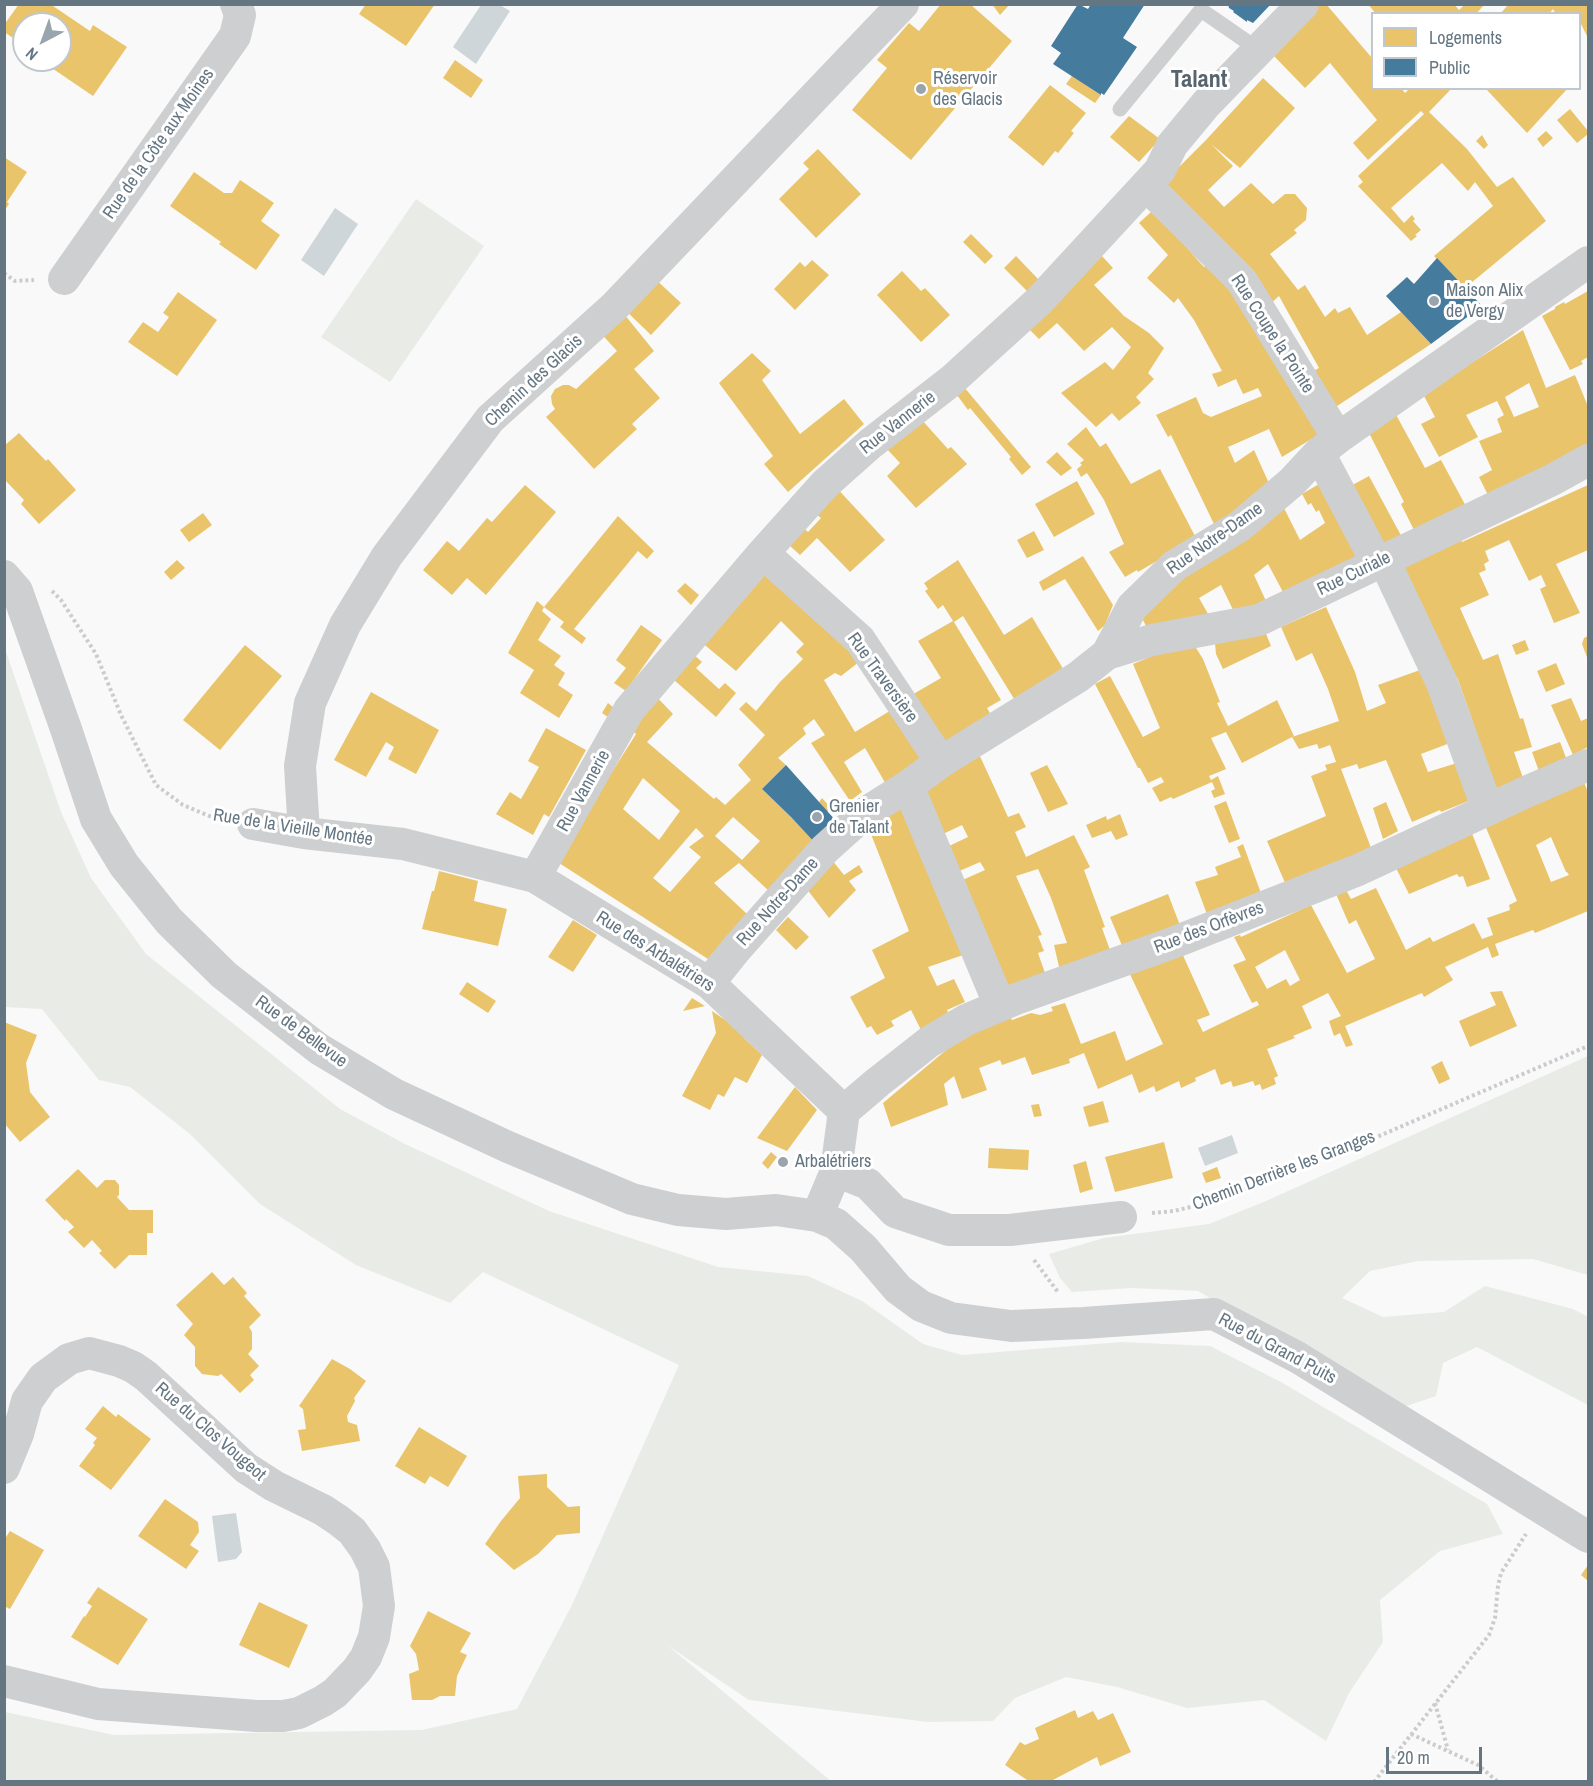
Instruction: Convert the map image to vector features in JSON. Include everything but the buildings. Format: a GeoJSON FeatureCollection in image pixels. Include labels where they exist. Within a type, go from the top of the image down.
{"type":"FeatureCollection","features":[{"type":"Feature","properties":{"kind":"street","name":"Rue de la Côte aux Moines"},"geometry":{"type":"LineString","coordinates":[[64,279],[235,36],[240,15],[236,4]]}},
{"type":"Feature","properties":{"kind":"street","name":"Chemin des Glacis"},"geometry":{"type":"LineString","coordinates":[[304,833],[300,766],[310,703],[345,625],[387,556],[490,419],[615,306],[903,4]]}},
{"type":"Feature","properties":{"kind":"street","name":"Rue Vannerie"},"geometry":{"type":"LineString","coordinates":[[535,877],[629,710],[762,553],[825,484],[870,444],[951,381],[1039,301],[1160,170],[1172,146],[1199,112],[1303,4]]}},
{"type":"Feature","properties":{"kind":"street","name":"Rue Coupe la Pointe"},"geometry":{"type":"LineString","coordinates":[[1146,185],[1242,281],[1329,445],[1380,561],[1442,683],[1488,810]]}},
{"type":"Feature","properties":{"kind":"street","name":"Rue Notre-Dame"},"geometry":{"type":"LineString","coordinates":[[709,983],[825,849],[865,813],[941,762],[1078,677],[1107,654],[1132,607],[1174,566],[1240,526],[1292,482],[1329,445],[1588,262]]}},
{"type":"Feature","properties":{"kind":"street","name":"Rue Curiale"},"geometry":{"type":"LineString","coordinates":[[1107,654],[1152,640],[1259,620],[1554,479],[1588,460]]}},
{"type":"Feature","properties":{"kind":"street","name":"Rue Traversière"},"geometry":{"type":"LineString","coordinates":[[762,553],[860,640],[941,762]]}},
{"type":"Feature","properties":{"kind":"street","name":"Rue de Bellevue"},"geometry":{"type":"LineString","coordinates":[[4,576],[17,591],[96,819],[124,865],[170,921],[224,975],[319,1048],[394,1095],[508,1147],[632,1199],[678,1210],[726,1215],[776,1210],[817,1216]]}},
{"type":"Feature","properties":{"kind":"street","name":"Rue des Orfèvres"},"geometry":{"type":"LineString","coordinates":[[844,1111],[928,1042],[966,1020],[1175,942],[1358,870],[1588,765]]}},
{"type":"Feature","properties":{"kind":"street"},"geometry":{"type":"LineString","coordinates":[[908,786],[1000,1006]]}},
{"type":"Feature","properties":{"kind":"street","name":"Rue de la Vieille Montée"},"geometry":{"type":"LineString","coordinates":[[253,824],[304,833],[403,844],[535,877]]}},
{"type":"Feature","properties":{"kind":"street","name":"Rue des Arbalétriers"},"geometry":{"type":"LineString","coordinates":[[535,877],[709,983],[844,1111]]}},
{"type":"Feature","properties":{"kind":"street"},"geometry":{"type":"LineString","coordinates":[[817,1216],[836,1171],[844,1111]]}},
{"type":"Feature","properties":{"kind":"street"},"geometry":{"type":"LineString","coordinates":[[836,1171],[868,1184],[895,1212],[949,1230],[1010,1230],[1121,1217]]}},
{"type":"Feature","properties":{"kind":"street","name":"Rue du Grand Puits"},"geometry":{"type":"LineString","coordinates":[[817,1216],[836,1224],[863,1248],[898,1289],[921,1306],[951,1318],[1011,1326],[1214,1314],[1297,1357],[1588,1537]]}},
{"type":"Feature","properties":{"kind":"street","name":"Rue du Clos Vougeot"},"geometry":{"type":"LineString","coordinates":[[4,1468],[18,1434],[27,1401],[43,1378],[69,1359],[89,1353],[119,1361],[146,1376],[246,1468],[274,1486],[323,1510],[352,1532],[365,1549],[374,1567],[379,1606],[374,1637],[366,1657],[357,1670],[329,1697],[299,1713],[283,1716],[257,1716],[98,1704],[4,1681]]}},
{"type":"Feature","properties":{"kind":"lane"},"geometry":{"type":"LineString","coordinates":[[1120,109],[1201,10],[1260,50]]}},
{"type":"Feature","properties":{"kind":"path","name":"Rue de la Vieille Montée"},"geometry":{"type":"LineString","coordinates":[[45,585],[61,600],[96,654],[121,715],[156,785],[183,804],[214,818],[253,824]]}},
{"type":"Feature","properties":{"kind":"path","name":"Chemin Derrière les Granges"},"geometry":{"type":"LineString","coordinates":[[1121,1217],[1174,1211],[1221,1198],[1328,1158],[1588,1046]]}},
{"type":"Feature","properties":{"kind":"path"},"geometry":{"type":"LineString","coordinates":[[1010,1230],[1083,1323]]}},
{"type":"Feature","properties":{"kind":"path"},"geometry":{"type":"LineString","coordinates":[[1374,1782],[1489,1635],[1495,1618],[1501,1573],[1543,1509]]}},
{"type":"Feature","properties":{"kind":"path"},"geometry":{"type":"LineString","coordinates":[[1435,1703],[1448,1751]]}},
{"type":"Feature","properties":{"kind":"path"},"geometry":{"type":"LineString","coordinates":[[1411,1734],[1478,1765],[1498,1782]]}},
{"type":"Feature","properties":{"kind":"shaded area"},"geometry":{"type":"Polygon","coordinates":[[[481,5],[500,5],[510,11],[476,64],[453,47],[481,5]]]}},
{"type":"Feature","properties":{"kind":"shaded area"},"geometry":{"type":"Polygon","coordinates":[[[416,199],[484,246],[390,382],[321,337],[416,199]]]}},
{"type":"Feature","properties":{"kind":"shaded area"},"geometry":{"type":"Polygon","coordinates":[[[335,208],[358,224],[324,276],[301,260],[335,208]]]}},
{"type":"Feature","properties":{"kind":"shaded area"},"geometry":{"type":"Polygon","coordinates":[[[4,646],[61,812],[91,878],[146,954],[340,1109],[405,1144],[549,1211],[718,1267],[808,1276],[862,1301],[923,1344],[962,1355],[1121,1342],[1210,1346],[1281,1382],[1487,1504],[1503,1534],[1440,1551],[1380,1600],[1383,1642],[1349,1693],[1326,1741],[1264,1700],[1187,1708],[1117,1687],[1066,1677],[1015,1698],[993,1721],[928,1722],[749,1700],[667,1645],[831,1781],[5,1781],[5,1712],[114,1735],[422,1730],[517,1709],[572,1605],[679,1365],[483,1272],[450,1303],[356,1265],[260,1204],[190,1134],[130,1087],[99,1080],[42,1009],[5,1007],[4,646]]]}},
{"type":"Feature","properties":{"kind":"shaded area"},"geometry":{"type":"Polygon","coordinates":[[[1588,1056],[1588,1275],[1533,1259],[1418,1261],[1370,1271],[1342,1298],[1383,1317],[1444,1312],[1485,1286],[1573,1309],[1588,1317],[1588,1405],[1477,1347],[1443,1363],[1436,1396],[1398,1409],[1198,1291],[1132,1288],[1072,1292],[1060,1278],[1049,1254],[1104,1238],[1209,1224],[1266,1201],[1588,1056]]]}},
{"type":"Feature","properties":{"kind":"shaded area"},"geometry":{"type":"Polygon","coordinates":[[[1232,1135],[1238,1153],[1205,1166],[1198,1148],[1232,1135]]]}},
{"type":"Feature","properties":{"kind":"shaded area"},"geometry":{"type":"Polygon","coordinates":[[[236,1513],[242,1552],[236,1559],[218,1562],[212,1516],[236,1513]]]}},
{"type":"Feature","properties":{"kind":"place","name":"Réservoir des Glacis"},"geometry":{"type":"Point","coordinates":[921,89]}},
{"type":"Feature","properties":{"kind":"place","name":"Maison Alix de Vergy"},"geometry":{"type":"Point","coordinates":[1434,301]}},
{"type":"Feature","properties":{"kind":"place","name":"Grenier de Talant"},"geometry":{"type":"Point","coordinates":[817,817]}},
{"type":"Feature","properties":{"kind":"place","name":"Arbalétriers"},"geometry":{"type":"Point","coordinates":[783,1162]}},
{"type":"Feature","properties":{"kind":"district","name":"Talant"},"geometry":{"type":"Point","coordinates":[1199,81]}}]}
